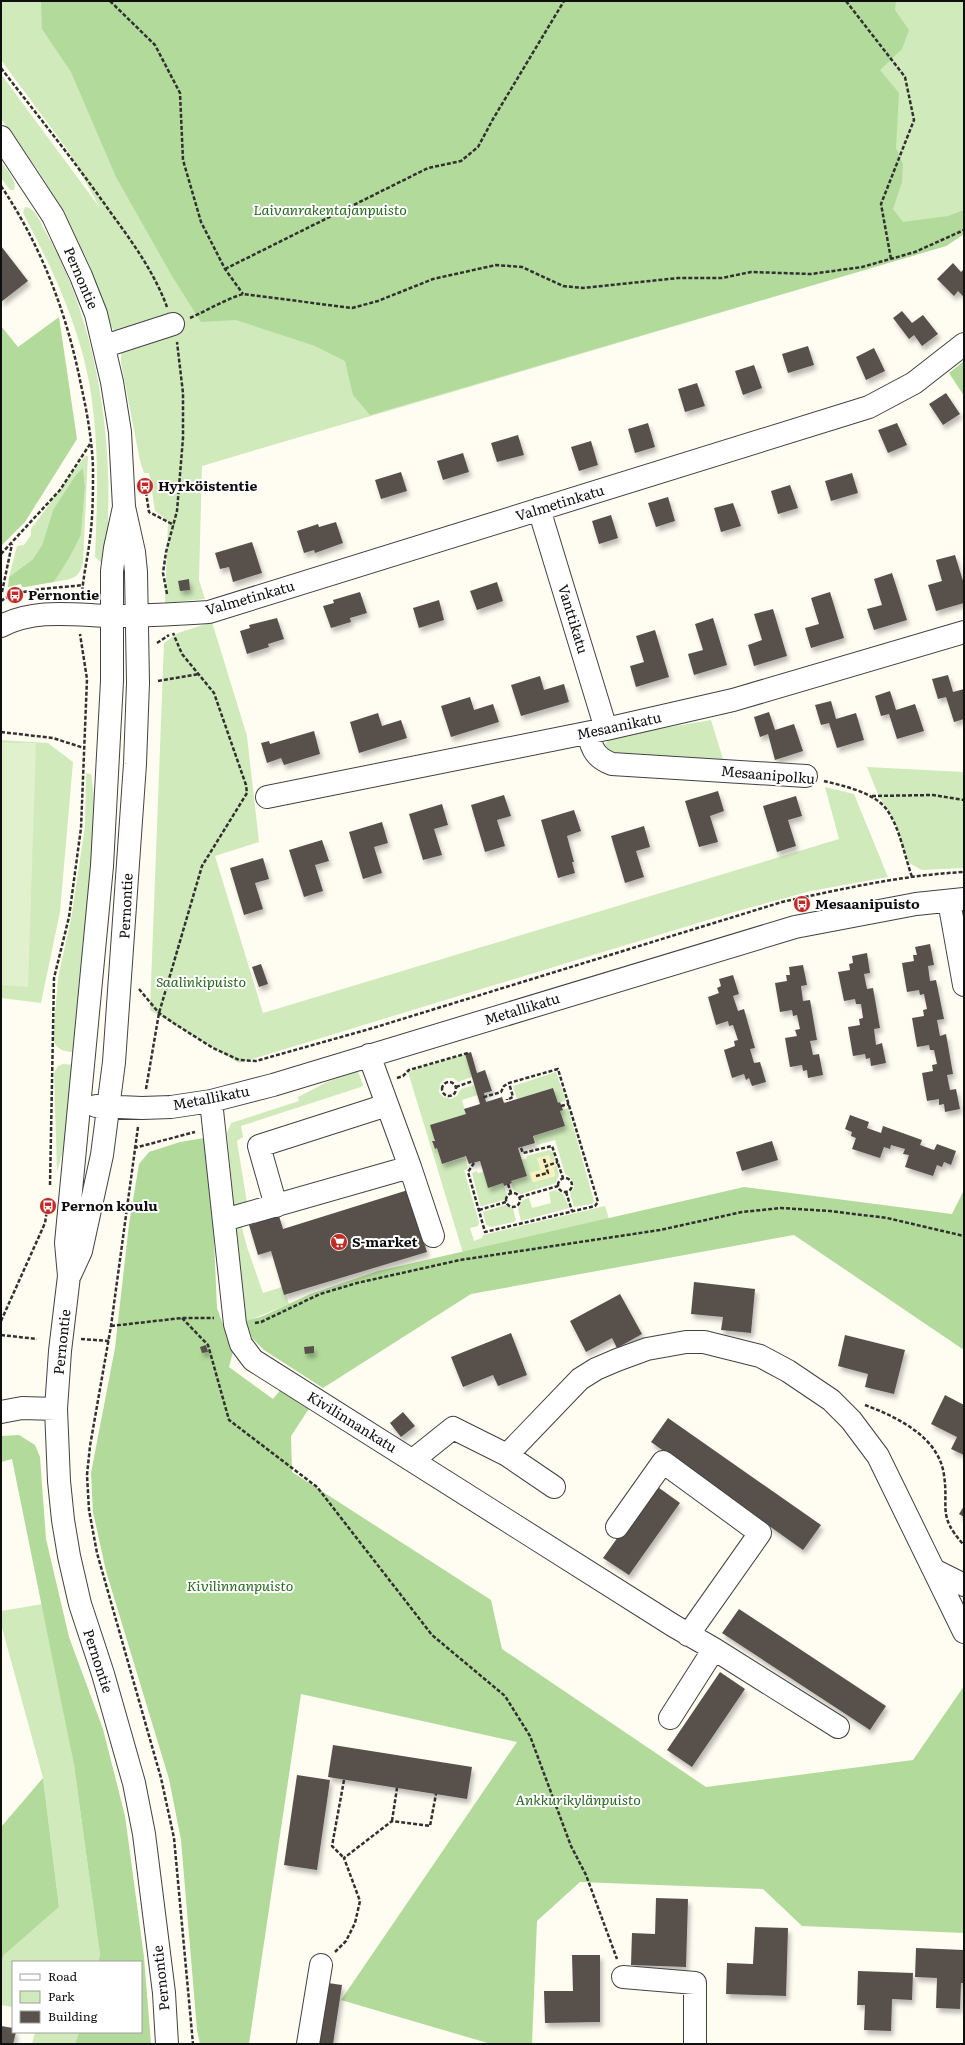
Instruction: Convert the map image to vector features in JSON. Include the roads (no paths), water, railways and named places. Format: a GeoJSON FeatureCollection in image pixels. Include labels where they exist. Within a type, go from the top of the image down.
{"type":"FeatureCollection","features":[{"type":"Feature","properties":{"kind":"street","name":"Pernontie"},"geometry":{"type":"LineString","coordinates":[[1,137],[38,191],[66,242],[96,314],[112,382],[120,432],[124,507],[134,552],[138,616],[138,682],[135,764],[124,939],[109,1107],[102,1155],[81,1251],[69,1276]]}},
{"type":"Feature","properties":{"kind":"street"},"geometry":{"type":"LineString","coordinates":[[104,346],[173,324]]}},
{"type":"Feature","properties":{"kind":"street","name":"Valmetinkatu"},"geometry":{"type":"LineString","coordinates":[[138,616],[209,612],[869,407],[914,383],[964,344]]}},
{"type":"Feature","properties":{"kind":"street","name":"Pernontie"},"geometry":{"type":"LineString","coordinates":[[124,507],[115,548],[112,571],[112,681],[102,866],[66,1243],[69,1276],[60,1351],[56,1409],[59,1481],[69,1556],[80,1604],[103,1674],[134,1783],[144,1834],[164,1993],[167,2044]]}},
{"type":"Feature","properties":{"kind":"street","name":"Vanttikatu"},"geometry":{"type":"LineString","coordinates":[[539,509],[597,731]]}},
{"type":"Feature","properties":{"kind":"street"},"geometry":{"type":"LineString","coordinates":[[1,626],[27,616],[53,613],[138,616]]}},
{"type":"Feature","properties":{"kind":"street","name":"Mesaanikatu"},"geometry":{"type":"LineString","coordinates":[[268,797],[597,731],[733,700],[964,632]]}},
{"type":"Feature","properties":{"kind":"street","name":"Mesaanipolku"},"geometry":{"type":"LineString","coordinates":[[597,731],[596,756],[612,764],[806,776]]}},
{"type":"Feature","properties":{"kind":"street"},"geometry":{"type":"LineString","coordinates":[[956,900],[964,985]]}},
{"type":"Feature","properties":{"kind":"street","name":"Metallikatu"},"geometry":{"type":"LineString","coordinates":[[80,1105],[154,1108],[211,1101],[369,1056],[795,927],[916,904],[956,900]]}},
{"type":"Feature","properties":{"kind":"street"},"geometry":{"type":"LineString","coordinates":[[369,1056],[410,1167],[432,1236]]}},
{"type":"Feature","properties":{"kind":"street","name":"Kivilinnankatu"},"geometry":{"type":"LineString","coordinates":[[211,1101],[235,1324],[241,1344],[253,1360],[681,1630],[838,1727]]}},
{"type":"Feature","properties":{"kind":"street"},"geometry":{"type":"LineString","coordinates":[[276,1206],[259,1146],[387,1104]]}},
{"type":"Feature","properties":{"kind":"street"},"geometry":{"type":"LineString","coordinates":[[224,1220],[410,1167]]}},
{"type":"Feature","properties":{"kind":"street"},"geometry":{"type":"LineString","coordinates":[[507,1455],[568,1389],[580,1379],[596,1369],[647,1349],[668,1344],[704,1342],[760,1356],[788,1371],[830,1400],[851,1420],[878,1456],[936,1571],[964,1632]]}},
{"type":"Feature","properties":{"kind":"street"},"geometry":{"type":"LineString","coordinates":[[1,1412],[22,1408],[56,1409]]}},
{"type":"Feature","properties":{"kind":"street"},"geometry":{"type":"LineString","coordinates":[[413,1460],[453,1428],[507,1455],[554,1487]]}},
{"type":"Feature","properties":{"kind":"street"},"geometry":{"type":"LineString","coordinates":[[617,1527],[663,1462],[760,1533],[681,1630]]}},
{"type":"Feature","properties":{"kind":"street"},"geometry":{"type":"LineString","coordinates":[[936,1571],[964,1585]]}},
{"type":"Feature","properties":{"kind":"street"},"geometry":{"type":"LineString","coordinates":[[670,1718],[714,1649]]}},
{"type":"Feature","properties":{"kind":"street"},"geometry":{"type":"LineString","coordinates":[[308,2044],[321,1965]]}},
{"type":"Feature","properties":{"kind":"street"},"geometry":{"type":"LineString","coordinates":[[623,1977],[695,1982],[695,2044]]}},
{"type":"Feature","properties":{"kind":"place","name":"Hyrköistentie"},"geometry":{"type":"Point","coordinates":[145,486]}},
{"type":"Feature","properties":{"kind":"place","name":"Pernontie"},"geometry":{"type":"Point","coordinates":[15,595]}},
{"type":"Feature","properties":{"kind":"place","name":"Mesaanipuisto"},"geometry":{"type":"Point","coordinates":[802,904]}},
{"type":"Feature","properties":{"kind":"place","name":"Pernon koulu"},"geometry":{"type":"Point","coordinates":[48,1206]}},
{"type":"Feature","properties":{"kind":"place","name":"S-market"},"geometry":{"type":"Point","coordinates":[339,1242]}},
{"type":"Feature","properties":{"kind":"park label","name":"Laivanrakentajanpuisto"},"geometry":{"type":"Point","coordinates":[330,210]}},
{"type":"Feature","properties":{"kind":"park label","name":"Saalinkipuisto"},"geometry":{"type":"Point","coordinates":[201,982]}},
{"type":"Feature","properties":{"kind":"park label","name":"Kivilinnanpuisto"},"geometry":{"type":"Point","coordinates":[240,1586]}},
{"type":"Feature","properties":{"kind":"park label","name":"Ankkurikylänpuisto"},"geometry":{"type":"Point","coordinates":[578,1800]}}]}
